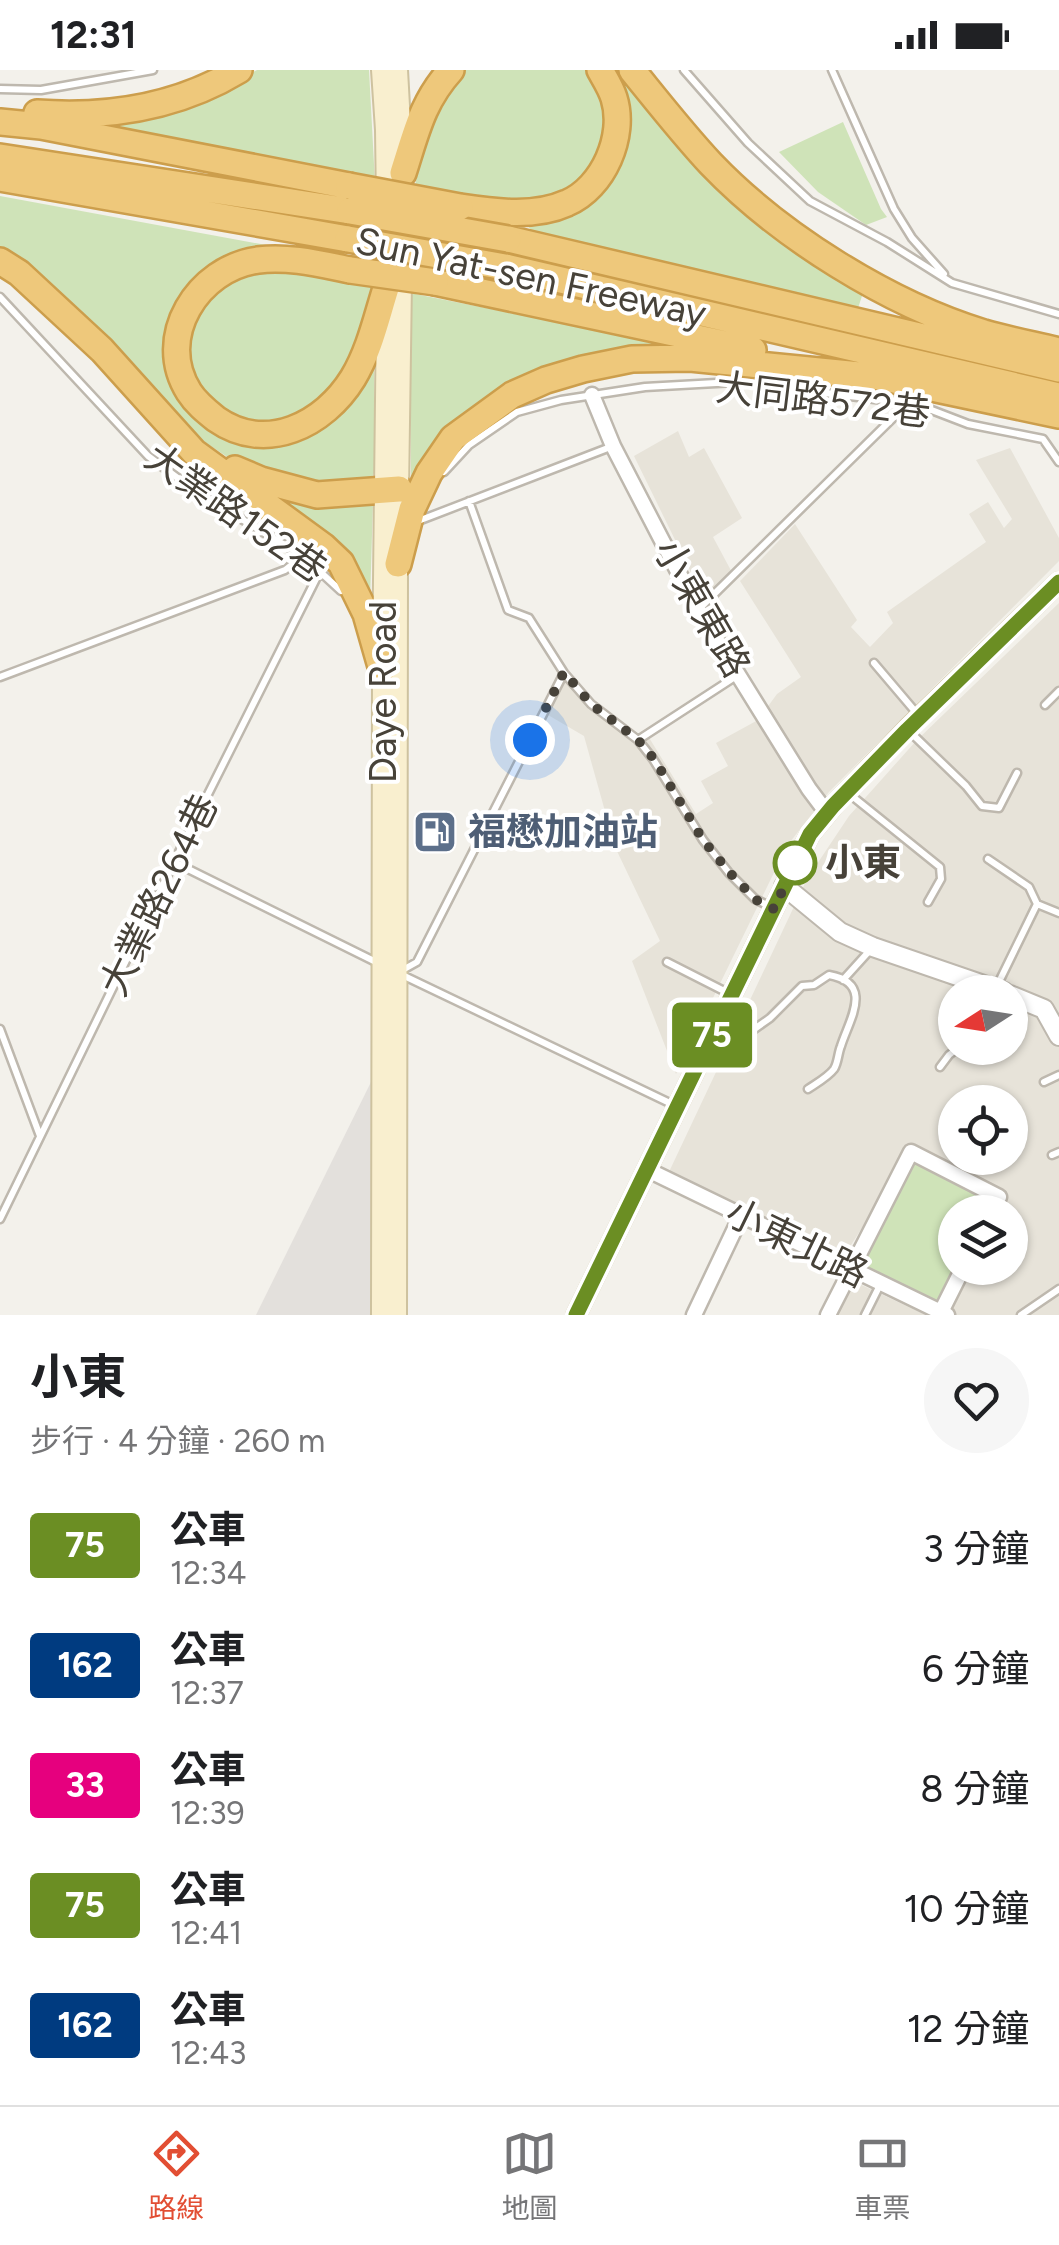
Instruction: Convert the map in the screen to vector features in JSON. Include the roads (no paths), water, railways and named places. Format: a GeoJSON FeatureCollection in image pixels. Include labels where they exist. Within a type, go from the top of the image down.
{"type":"FeatureCollection","features":[{"type":"Feature","properties":{"kind":"highway"},"geometry":{"type":"LineString","coordinates":[[0,110],[95,114],[140,108],[188,95],[238,70]]}},
{"type":"Feature","properties":{"kind":"highway"},"geometry":{"type":"LineString","coordinates":[[403,173],[425,105],[451,70]]}},
{"type":"Feature","properties":{"kind":"highway"},"geometry":{"type":"LineString","coordinates":[[0,122],[41,126],[349,198],[532,212],[564,205],[584,194],[612,152],[617,129],[614,97],[600,70]]}},
{"type":"Feature","properties":{"kind":"highway"},"geometry":{"type":"LineString","coordinates":[[632,70],[714,167],[769,216],[862,280],[983,332],[1059,352]]}},
{"type":"Feature","properties":{"kind":"highway","name":"Sun Yat-sen Freeway"},"geometry":{"type":"LineString","coordinates":[[0,157],[349,198],[508,240],[1059,369]]}},
{"type":"Feature","properties":{"kind":"highway","name":"Sun Yat-sen Freeway"},"geometry":{"type":"LineString","coordinates":[[0,178],[505,266],[1059,396]]}},
{"type":"Feature","properties":{"kind":"highway"},"geometry":{"type":"LineString","coordinates":[[387,285],[371,340],[354,376],[337,401],[302,427],[266,436],[251,434],[224,424],[199,405],[188,390],[181,374],[177,339],[188,306],[210,280],[256,260],[302,261],[435,282],[1059,416]]}},
{"type":"Feature","properties":{"kind":"highway"},"geometry":{"type":"LineString","coordinates":[[0,262],[19,273],[102,350],[194,452],[341,563],[366,614],[382,670]]}},
{"type":"Feature","properties":{"kind":"highway"},"geometry":{"type":"LineString","coordinates":[[402,569],[412,508],[429,473],[454,438],[512,395],[546,380],[632,359],[690,358],[880,377]]}},
{"type":"Feature","properties":{"kind":"highway"},"geometry":{"type":"LineString","coordinates":[[194,452],[261,480],[316,495],[391,490]]}},
{"type":"Feature","properties":{"kind":"main road","name":"Daye Road"},"geometry":{"type":"LineString","coordinates":[[381,70],[391,490],[402,569],[390,969],[397,1315]]}},
{"type":"Feature","properties":{"kind":"main road","name":"Daye Road"},"geometry":{"type":"LineString","coordinates":[[390,969],[382,670],[403,173],[398,70]]}},
{"type":"Feature","properties":{"kind":"main road"},"geometry":{"type":"LineString","coordinates":[[576,1315],[810,834],[913,723],[1059,582]]}},
{"type":"Feature","properties":{"kind":"main road","name":"Daye Road"},"geometry":{"type":"LineString","coordinates":[[381,1315],[390,1089]]}},
{"type":"Feature","properties":{"kind":"street","name":"小東東路"},"geometry":{"type":"LineString","coordinates":[[592,395],[613,446],[698,610],[827,812]]}},
{"type":"Feature","properties":{"kind":"street"},"geometry":{"type":"LineString","coordinates":[[784,886],[840,932],[952,975]]}},
{"type":"Feature","properties":{"kind":"street"},"geometry":{"type":"LineString","coordinates":[[1028,1003],[1044,1009],[1059,1036]]}},
{"type":"Feature","properties":{"kind":"street"},"geometry":{"type":"LineString","coordinates":[[828,1315],[912,1152],[993,1195]]}},
{"type":"Feature","properties":{"kind":"street","name":"小東北路"},"geometry":{"type":"LineString","coordinates":[[648,1170],[944,1314]]}},
{"type":"Feature","properties":{"kind":"street"},"geometry":{"type":"LineString","coordinates":[[694,1315],[741,1216]]}},
{"type":"Feature","properties":{"kind":"street"},"geometry":{"type":"LineString","coordinates":[[944,1314],[956,1285]]}},
{"type":"Feature","properties":{"kind":"lane"},"geometry":{"type":"LineString","coordinates":[[0,89],[41,90],[152,70]]}},
{"type":"Feature","properties":{"kind":"lane"},"geometry":{"type":"LineString","coordinates":[[684,70],[748,143],[810,201],[887,242],[952,283],[1059,314]]}},
{"type":"Feature","properties":{"kind":"lane"},"geometry":{"type":"LineString","coordinates":[[832,70],[894,209],[912,238],[952,283]]}},
{"type":"Feature","properties":{"kind":"lane","name":"大業路152巷"},"geometry":{"type":"LineString","coordinates":[[0,297],[148,456],[194,491],[303,556],[339,586],[346,600]]}},
{"type":"Feature","properties":{"kind":"lane","name":"大同路572巷"},"geometry":{"type":"LineString","coordinates":[[439,477],[469,446],[517,412],[561,400],[645,387],[734,382],[916,404],[968,424],[1043,438],[1059,462]]}},
{"type":"Feature","properties":{"kind":"lane"},"geometry":{"type":"LineString","coordinates":[[698,610],[898,413],[916,404]]}},
{"type":"Feature","properties":{"kind":"lane"},"geometry":{"type":"LineString","coordinates":[[418,521],[613,446]]}},
{"type":"Feature","properties":{"kind":"lane"},"geometry":{"type":"LineString","coordinates":[[469,501],[508,610],[529,618],[564,672],[591,704],[638,740],[654,759],[703,840],[756,900],[774,909]]}},
{"type":"Feature","properties":{"kind":"lane"},"geometry":{"type":"LineString","coordinates":[[414,539],[425,506]]}},
{"type":"Feature","properties":{"kind":"lane"},"geometry":{"type":"LineString","coordinates":[[0,677],[285,570],[303,556]]}},
{"type":"Feature","properties":{"kind":"lane","name":"大業路264巷"},"geometry":{"type":"LineString","coordinates":[[0,1220],[320,571]]}},
{"type":"Feature","properties":{"kind":"lane"},"geometry":{"type":"LineString","coordinates":[[360,628],[383,713]]}},
{"type":"Feature","properties":{"kind":"lane"},"geometry":{"type":"LineString","coordinates":[[874,663],[913,723],[982,806],[999,808],[1017,773]]}},
{"type":"Feature","properties":{"kind":"lane"},"geometry":{"type":"LineString","coordinates":[[390,969],[417,962],[564,672]]}},
{"type":"Feature","properties":{"kind":"lane"},"geometry":{"type":"LineString","coordinates":[[638,740],[740,674]]}},
{"type":"Feature","properties":{"kind":"lane"},"geometry":{"type":"LineString","coordinates":[[1046,705],[1059,691]]}},
{"type":"Feature","properties":{"kind":"lane"},"geometry":{"type":"LineString","coordinates":[[846,792],[940,868],[941,878],[928,902]]}},
{"type":"Feature","properties":{"kind":"lane"},"geometry":{"type":"LineString","coordinates":[[988,859],[1030,887],[1037,904],[1059,913]]}},
{"type":"Feature","properties":{"kind":"lane"},"geometry":{"type":"LineString","coordinates":[[174,862],[677,1106]]}},
{"type":"Feature","properties":{"kind":"lane"},"geometry":{"type":"LineString","coordinates":[[1004,975],[1037,904]]}},
{"type":"Feature","properties":{"kind":"lane"},"geometry":{"type":"LineString","coordinates":[[843,980],[872,947]]}},
{"type":"Feature","properties":{"kind":"lane"},"geometry":{"type":"LineString","coordinates":[[666,962],[731,995]]}},
{"type":"Feature","properties":{"kind":"lane"},"geometry":{"type":"LineString","coordinates":[[719,1021],[746,1035],[770,1018],[802,986],[814,985],[830,976],[849,984],[857,997],[856,1010],[835,1067],[808,1089]]}},
{"type":"Feature","properties":{"kind":"lane"},"geometry":{"type":"LineString","coordinates":[[0,1029],[40,1137]]}},
{"type":"Feature","properties":{"kind":"lane"},"geometry":{"type":"LineString","coordinates":[[1044,1082],[1059,1075]]}},
{"type":"Feature","properties":{"kind":"lane"},"geometry":{"type":"LineString","coordinates":[[866,1315],[881,1284]]}},
{"type":"Feature","properties":{"kind":"lane"},"geometry":{"type":"LineString","coordinates":[[1021,1315],[1059,1290]]}},
{"type":"Feature","properties":{"kind":"place","name":"福懋加油站"},"geometry":{"type":"Point","coordinates":[435,832]}},
{"type":"Feature","properties":{"kind":"place","name":"小東"},"geometry":{"type":"Point","coordinates":[795,863]}}]}
